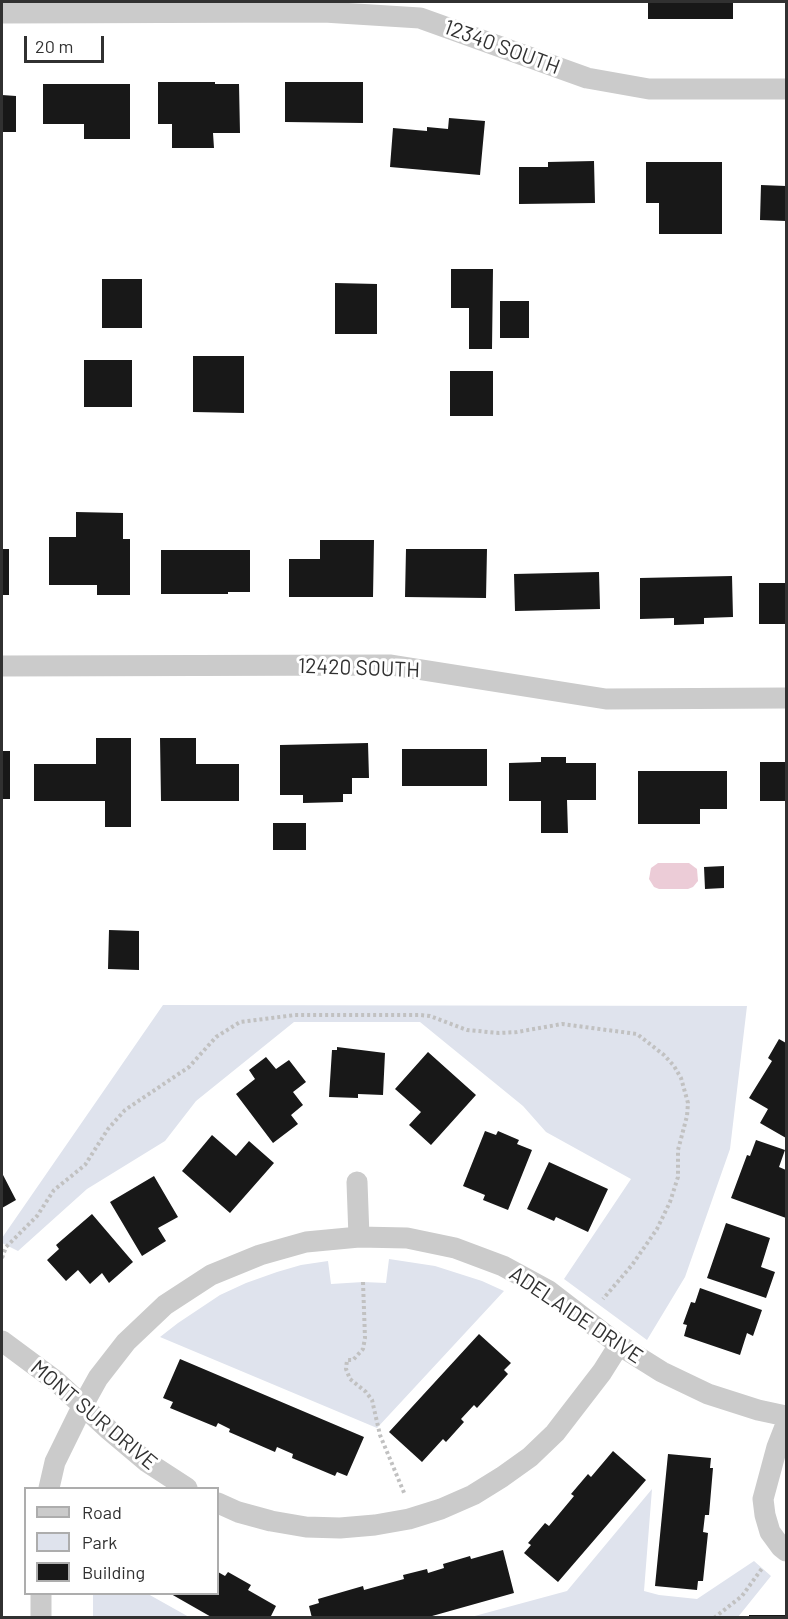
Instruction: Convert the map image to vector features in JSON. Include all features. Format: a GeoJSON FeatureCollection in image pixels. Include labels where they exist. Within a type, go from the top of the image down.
{"type":"FeatureCollection","features":[{"type":"Feature","properties":{"kind":"street","name":"12340 SOUTH"},"geometry":{"type":"LineString","coordinates":[[2,12],[324,12],[420,18],[587,78],[649,89],[786,89]]}},
{"type":"Feature","properties":{"kind":"street","name":"12420 SOUTH"},"geometry":{"type":"LineString","coordinates":[[2,666],[391,665],[606,699],[786,698]]}},
{"type":"Feature","properties":{"kind":"street"},"geometry":{"type":"LineString","coordinates":[[357,1182],[359,1237]]}},
{"type":"Feature","properties":{"kind":"street","name":"ADELAIDE DRIVE"},"geometry":{"type":"LineString","coordinates":[[49,1487],[56,1462],[83,1405],[98,1378],[126,1342],[165,1305],[211,1275],[260,1255],[306,1242],[359,1237],[407,1238],[455,1248],[503,1266],[549,1292],[619,1345],[662,1372],[708,1394],[758,1410],[786,1416]]}},
{"type":"Feature","properties":{"kind":"street","name":"MONT SUR DRIVE"},"geometry":{"type":"LineString","coordinates":[[2,1341],[56,1381],[109,1430],[147,1461],[186,1487]]}},
{"type":"Feature","properties":{"kind":"street"},"geometry":{"type":"LineString","coordinates":[[219,1503],[238,1512],[271,1521],[306,1527],[340,1528],[408,1519],[441,1509],[473,1495],[530,1457],[555,1433],[602,1372],[619,1345]]}},
{"type":"Feature","properties":{"kind":"street"},"geometry":{"type":"LineString","coordinates":[[786,1424],[777,1447],[763,1499],[770,1532],[786,1551]]}},
{"type":"Feature","properties":{"kind":"street"},"geometry":{"type":"LineString","coordinates":[[41,1595],[41,1617]]}},
{"type":"Feature","properties":{"kind":"path"},"geometry":{"type":"LineString","coordinates":[[2,1257],[6,1247],[37,1216],[54,1190],[85,1165],[108,1129],[125,1110],[189,1067],[216,1037],[240,1022],[301,1015],[420,1015],[430,1016],[467,1030],[499,1033],[562,1024],[638,1034],[674,1066],[681,1078],[688,1103],[678,1150],[678,1177],[670,1202],[657,1229],[639,1256],[603,1299]]}},
{"type":"Feature","properties":{"kind":"path"},"geometry":{"type":"LineString","coordinates":[[363,1282],[365,1338],[363,1349],[353,1360],[347,1360],[346,1369],[350,1379],[372,1400],[384,1446],[405,1495]]}},
{"type":"Feature","properties":{"kind":"path"},"geometry":{"type":"LineString","coordinates":[[714,1617],[742,1596],[763,1567]]}},
{"type":"Feature","properties":{"kind":"green space"},"geometry":{"type":"Polygon","coordinates":[[[163,1005],[747,1006],[730,1149],[685,1277],[647,1340],[564,1279],[631,1179],[546,1132],[523,1106],[420,1022],[294,1022],[196,1101],[165,1141],[87,1189],[18,1251],[2,1243],[2,1238],[163,1005]]]}},
{"type":"Feature","properties":{"kind":"green space"},"geometry":{"type":"Polygon","coordinates":[[[389,1259],[435,1266],[482,1281],[504,1291],[377,1428],[160,1337],[220,1295],[277,1272],[328,1261],[331,1284],[386,1283],[389,1259]]]}},
{"type":"Feature","properties":{"kind":"green space"},"geometry":{"type":"Polygon","coordinates":[[[652,1489],[644,1591],[697,1599],[754,1561],[771,1576],[738,1617],[471,1617],[567,1591],[652,1489]]]}},
{"type":"Feature","properties":{"kind":"green space"},"geometry":{"type":"Polygon","coordinates":[[[93,1595],[150,1595],[189,1617],[93,1617],[93,1595]]]}},
{"type":"Feature","properties":{"kind":"shaded area"},"geometry":{"type":"Polygon","coordinates":[[[658,863],[689,863],[697,869],[698,881],[688,889],[654,887],[649,879],[651,868],[658,863]]]}},
{"type":"Feature","properties":{"kind":"building"},"geometry":{"type":"Polygon","coordinates":[[[648,2],[733,2],[733,19],[648,19],[648,2]]]}},
{"type":"Feature","properties":{"kind":"building"},"geometry":{"type":"Polygon","coordinates":[[[158,82],[239,84],[240,133],[213,133],[214,148],[172,148],[172,124],[158,124],[158,82]]]}},
{"type":"Feature","properties":{"kind":"building"},"geometry":{"type":"Polygon","coordinates":[[[285,82],[363,82],[363,123],[285,122],[285,82]]]}},
{"type":"Feature","properties":{"kind":"building"},"geometry":{"type":"Polygon","coordinates":[[[43,84],[130,84],[130,139],[84,139],[84,124],[43,124],[43,84]]]}},
{"type":"Feature","properties":{"kind":"building"},"geometry":{"type":"Polygon","coordinates":[[[2,95],[16,96],[16,132],[2,132],[2,95]]]}},
{"type":"Feature","properties":{"kind":"building"},"geometry":{"type":"Polygon","coordinates":[[[449,118],[485,121],[480,175],[390,167],[393,128],[427,131],[427,127],[448,129],[449,118]]]}},
{"type":"Feature","properties":{"kind":"building"},"geometry":{"type":"Polygon","coordinates":[[[594,161],[595,203],[519,204],[519,167],[548,167],[548,162],[594,161]]]}},
{"type":"Feature","properties":{"kind":"building"},"geometry":{"type":"Polygon","coordinates":[[[646,162],[722,162],[722,234],[659,234],[659,203],[646,203],[646,162]]]}},
{"type":"Feature","properties":{"kind":"building"},"geometry":{"type":"Polygon","coordinates":[[[761,185],[786,186],[786,221],[760,220],[761,185]]]}},
{"type":"Feature","properties":{"kind":"building"},"geometry":{"type":"Polygon","coordinates":[[[451,269],[493,269],[492,349],[469,349],[469,308],[451,308],[451,269]]]}},
{"type":"Feature","properties":{"kind":"building"},"geometry":{"type":"Polygon","coordinates":[[[102,279],[142,279],[142,328],[102,328],[102,279]]]}},
{"type":"Feature","properties":{"kind":"building"},"geometry":{"type":"Polygon","coordinates":[[[335,283],[377,284],[377,334],[335,334],[335,283]]]}},
{"type":"Feature","properties":{"kind":"building"},"geometry":{"type":"Polygon","coordinates":[[[500,301],[529,301],[529,338],[500,338],[500,301]]]}},
{"type":"Feature","properties":{"kind":"building"},"geometry":{"type":"Polygon","coordinates":[[[193,356],[244,356],[244,413],[193,412],[193,356]]]}},
{"type":"Feature","properties":{"kind":"building"},"geometry":{"type":"Polygon","coordinates":[[[84,360],[132,360],[132,407],[84,407],[84,360]]]}},
{"type":"Feature","properties":{"kind":"building"},"geometry":{"type":"Polygon","coordinates":[[[450,371],[493,371],[493,416],[450,416],[450,371]]]}},
{"type":"Feature","properties":{"kind":"building"},"geometry":{"type":"Polygon","coordinates":[[[76,512],[123,513],[123,539],[130,539],[130,595],[97,595],[97,585],[49,585],[49,537],[76,537],[76,512]]]}},
{"type":"Feature","properties":{"kind":"building"},"geometry":{"type":"Polygon","coordinates":[[[320,540],[374,540],[373,597],[289,597],[289,559],[320,559],[320,540]]]}},
{"type":"Feature","properties":{"kind":"building"},"geometry":{"type":"Polygon","coordinates":[[[2,549],[9,549],[9,595],[2,595],[2,549]]]}},
{"type":"Feature","properties":{"kind":"building"},"geometry":{"type":"Polygon","coordinates":[[[406,549],[487,549],[486,598],[405,597],[406,549]]]}},
{"type":"Feature","properties":{"kind":"building"},"geometry":{"type":"Polygon","coordinates":[[[161,550],[250,550],[250,592],[161,594],[161,550]]]}},
{"type":"Feature","properties":{"kind":"building"},"geometry":{"type":"Polygon","coordinates":[[[599,572],[600,609],[515,611],[514,574],[599,572]]]}},
{"type":"Feature","properties":{"kind":"building"},"geometry":{"type":"Polygon","coordinates":[[[732,576],[733,617],[704,618],[704,624],[674,625],[674,618],[640,619],[640,578],[732,576]]]}},
{"type":"Feature","properties":{"kind":"building"},"geometry":{"type":"Polygon","coordinates":[[[759,583],[786,583],[786,624],[759,624],[759,583]]]}},
{"type":"Feature","properties":{"kind":"building"},"geometry":{"type":"Polygon","coordinates":[[[96,738],[131,738],[131,827],[105,827],[105,801],[34,801],[34,764],[96,764],[96,738]]]}},
{"type":"Feature","properties":{"kind":"building"},"geometry":{"type":"Polygon","coordinates":[[[160,738],[196,738],[196,764],[239,764],[239,801],[161,801],[160,738]]]}},
{"type":"Feature","properties":{"kind":"building"},"geometry":{"type":"Polygon","coordinates":[[[368,743],[369,778],[352,778],[352,794],[343,794],[343,802],[303,803],[303,795],[280,795],[280,745],[368,743]]]}},
{"type":"Feature","properties":{"kind":"building"},"geometry":{"type":"Polygon","coordinates":[[[402,749],[487,749],[487,786],[402,786],[402,749]]]}},
{"type":"Feature","properties":{"kind":"building"},"geometry":{"type":"Polygon","coordinates":[[[2,751],[10,751],[10,799],[2,799],[2,751]]]}},
{"type":"Feature","properties":{"kind":"building"},"geometry":{"type":"Polygon","coordinates":[[[541,757],[566,757],[566,763],[596,763],[596,800],[567,800],[568,833],[541,833],[541,801],[509,801],[509,763],[541,762],[541,757]]]}},
{"type":"Feature","properties":{"kind":"building"},"geometry":{"type":"Polygon","coordinates":[[[760,762],[786,762],[786,801],[760,801],[760,762]]]}},
{"type":"Feature","properties":{"kind":"building"},"geometry":{"type":"Polygon","coordinates":[[[638,771],[727,771],[727,809],[700,809],[700,824],[638,824],[638,771]]]}},
{"type":"Feature","properties":{"kind":"building"},"geometry":{"type":"Polygon","coordinates":[[[273,823],[306,823],[306,850],[273,850],[273,823]]]}},
{"type":"Feature","properties":{"kind":"building"},"geometry":{"type":"Polygon","coordinates":[[[724,866],[724,888],[705,889],[704,867],[724,866]]]}},
{"type":"Feature","properties":{"kind":"building"},"geometry":{"type":"Polygon","coordinates":[[[109,930],[139,931],[139,970],[108,969],[109,930]]]}},
{"type":"Feature","properties":{"kind":"building"},"geometry":{"type":"Polygon","coordinates":[[[779,1039],[786,1043],[786,1138],[760,1123],[768,1109],[749,1098],[772,1061],[768,1058],[779,1039]]]}},
{"type":"Feature","properties":{"kind":"building"},"geometry":{"type":"Polygon","coordinates":[[[337,1047],[385,1053],[383,1095],[358,1094],[358,1098],[329,1097],[332,1050],[337,1050],[337,1047]]]}},
{"type":"Feature","properties":{"kind":"building"},"geometry":{"type":"Polygon","coordinates":[[[428,1052],[476,1095],[431,1145],[409,1125],[421,1112],[395,1089],[428,1052]]]}},
{"type":"Feature","properties":{"kind":"building"},"geometry":{"type":"Polygon","coordinates":[[[266,1057],[276,1069],[289,1060],[306,1082],[293,1092],[303,1105],[291,1115],[298,1124],[273,1143],[236,1094],[255,1079],[249,1070],[266,1057]]]}},
{"type":"Feature","properties":{"kind":"building"},"geometry":{"type":"Polygon","coordinates":[[[485,1131],[496,1135],[498,1131],[519,1140],[517,1144],[532,1150],[508,1210],[483,1200],[485,1195],[463,1186],[485,1131]]]}},
{"type":"Feature","properties":{"kind":"building"},"geometry":{"type":"Polygon","coordinates":[[[212,1135],[236,1156],[249,1141],[274,1163],[230,1213],[182,1171],[212,1135]]]}},
{"type":"Feature","properties":{"kind":"building"},"geometry":{"type":"Polygon","coordinates":[[[756,1140],[785,1150],[779,1167],[786,1170],[786,1218],[731,1198],[747,1155],[750,1156],[756,1140]]]}},
{"type":"Feature","properties":{"kind":"building"},"geometry":{"type":"Polygon","coordinates":[[[549,1162],[608,1189],[588,1232],[556,1217],[554,1221],[527,1209],[549,1162]]]}},
{"type":"Feature","properties":{"kind":"building"},"geometry":{"type":"Polygon","coordinates":[[[2,1173],[16,1200],[2,1208],[2,1173]]]}},
{"type":"Feature","properties":{"kind":"building"},"geometry":{"type":"Polygon","coordinates":[[[154,1176],[178,1217],[158,1228],[166,1241],[142,1256],[110,1202],[154,1176]]]}},
{"type":"Feature","properties":{"kind":"building"},"geometry":{"type":"Polygon","coordinates":[[[92,1214],[133,1262],[109,1283],[102,1273],[90,1284],[78,1270],[66,1281],[47,1260],[59,1249],[56,1245],[92,1214]]]}},
{"type":"Feature","properties":{"kind":"building"},"geometry":{"type":"Polygon","coordinates":[[[726,1223],[770,1238],[761,1267],[775,1272],[766,1298],[707,1278],[726,1223]]]}},
{"type":"Feature","properties":{"kind":"building"},"geometry":{"type":"Polygon","coordinates":[[[700,1288],[762,1310],[753,1336],[747,1333],[740,1355],[684,1336],[687,1325],[683,1324],[691,1302],[695,1303],[700,1288]]]}},
{"type":"Feature","properties":{"kind":"building"},"geometry":{"type":"Polygon","coordinates":[[[479,1334],[511,1363],[504,1370],[508,1374],[477,1408],[474,1405],[461,1419],[464,1422],[446,1442],[443,1439],[422,1462],[389,1432],[479,1334]]]}},
{"type":"Feature","properties":{"kind":"building"},"geometry":{"type":"Polygon","coordinates":[[[180,1359],[364,1437],[347,1476],[337,1472],[335,1476],[292,1458],[293,1454],[277,1447],[275,1452],[229,1432],[230,1429],[218,1423],[216,1427],[170,1408],[173,1402],[163,1398],[180,1359]]]}},
{"type":"Feature","properties":{"kind":"building"},"geometry":{"type":"Polygon","coordinates":[[[613,1451],[646,1480],[558,1582],[524,1553],[531,1545],[528,1543],[545,1523],[549,1526],[574,1496],[571,1494],[588,1474],[591,1477],[613,1451]]]}},
{"type":"Feature","properties":{"kind":"building"},"geometry":{"type":"Polygon","coordinates":[[[668,1454],[711,1458],[710,1468],[713,1468],[709,1515],[705,1515],[703,1532],[708,1533],[703,1581],[698,1581],[697,1590],[655,1586],[668,1454]]]}},
{"type":"Feature","properties":{"kind":"building"},"geometry":{"type":"Polygon","coordinates":[[[503,1550],[514,1593],[425,1618],[312,1618],[309,1606],[319,1603],[318,1599],[363,1586],[364,1590],[404,1579],[403,1575],[427,1569],[428,1573],[444,1568],[443,1564],[503,1550]]]}},
{"type":"Feature","properties":{"kind":"building"},"geometry":{"type":"Polygon","coordinates":[[[228,1572],[251,1585],[248,1590],[276,1606],[270,1618],[213,1618],[173,1595],[219,1595],[219,1573],[225,1576],[228,1572]]]}},
{"type":"Feature","properties":{"kind":"building"},"geometry":{"type":"Polygon","coordinates":[[[749,1615],[786,1615],[786,1618],[749,1618],[749,1615]]]}}]}
